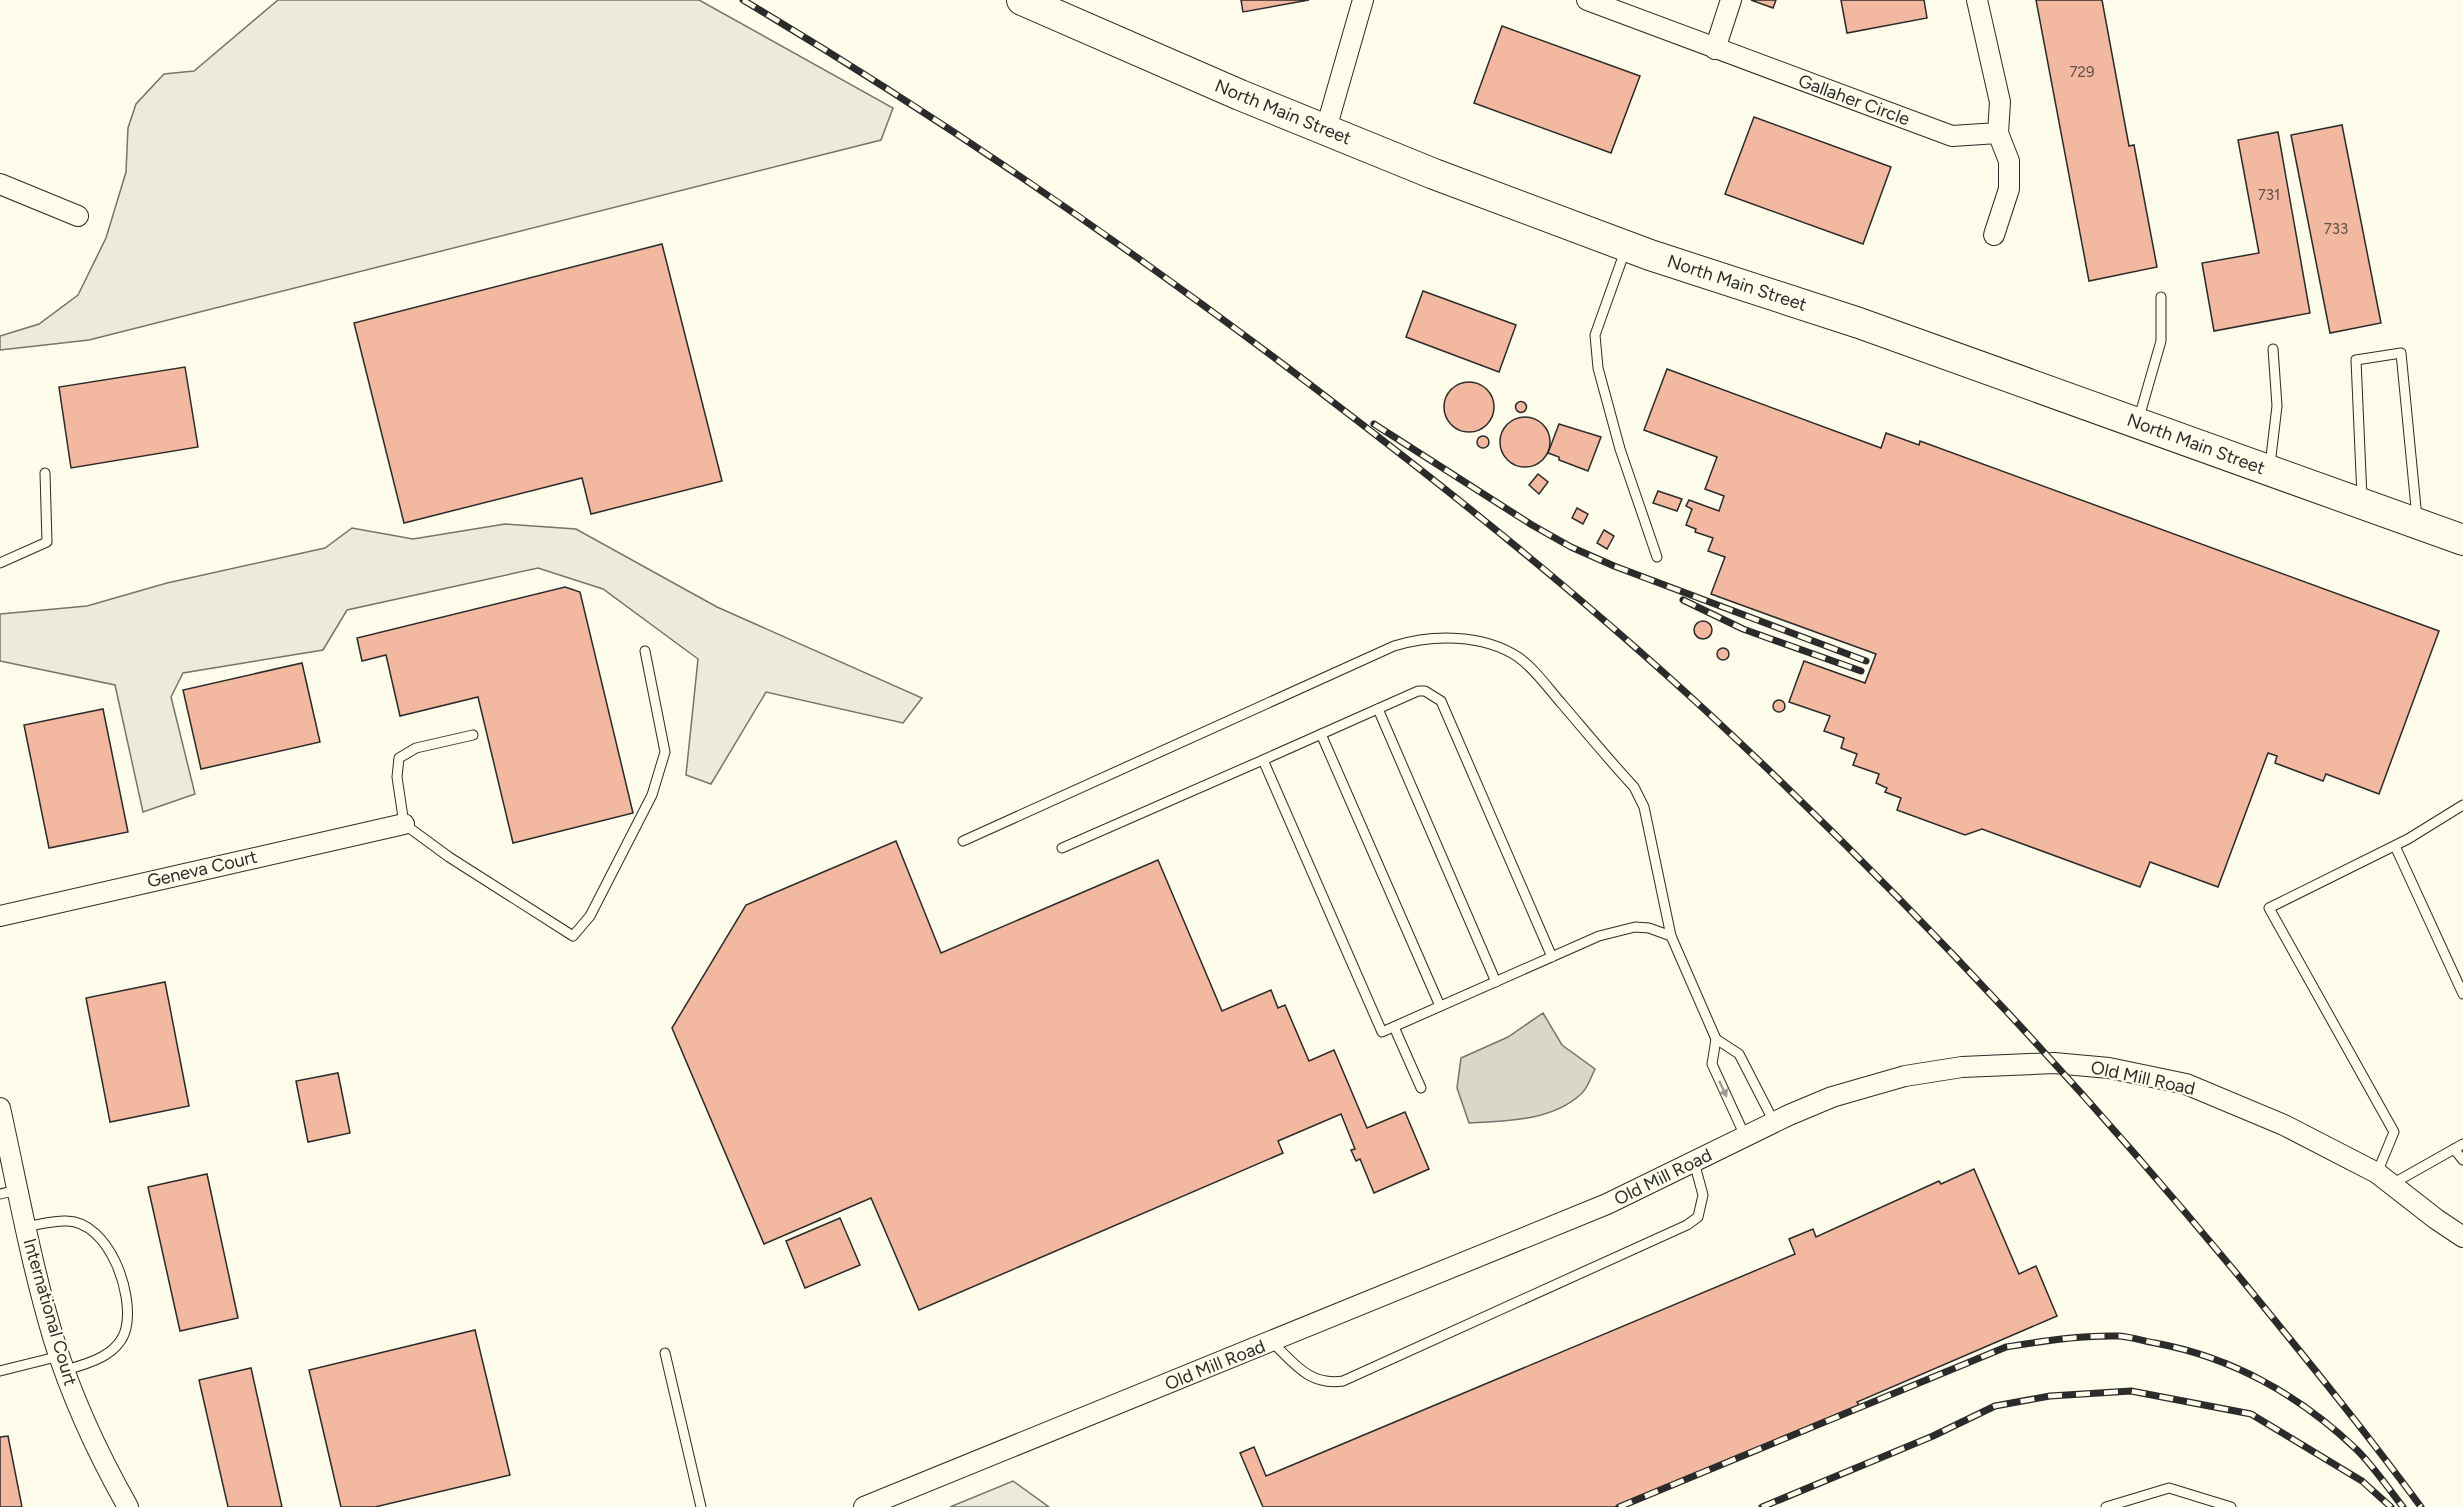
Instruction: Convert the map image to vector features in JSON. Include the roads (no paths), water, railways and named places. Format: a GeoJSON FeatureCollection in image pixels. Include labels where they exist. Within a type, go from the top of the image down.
{"type":"FeatureCollection","features":[{"type":"Feature","properties":{"kind":"main road","name":"North Main Street"},"geometry":{"type":"LineString","coordinates":[[1022,0],[1240,95],[1434,174],[1626,246],[1859,323],[2463,540]]}},
{"type":"Feature","properties":{"kind":"street"},"geometry":{"type":"LineString","coordinates":[[1326,129],[1363,0]]}},
{"type":"Feature","properties":{"kind":"street","name":"Gallaher Circle"},"geometry":{"type":"LineString","coordinates":[[1587,0],[1952,136],[1998,133]]}},
{"type":"Feature","properties":{"kind":"street"},"geometry":{"type":"LineString","coordinates":[[1715,49],[1731,0]]}},
{"type":"Feature","properties":{"kind":"street"},"geometry":{"type":"LineString","coordinates":[[1977,0],[2001,102],[1998,133],[2009,161],[2009,189],[1994,235]]}},
{"type":"Feature","properties":{"kind":"street"},"geometry":{"type":"LineString","coordinates":[[0,184],[78,216]]}},
{"type":"Feature","properties":{"kind":"street","name":"Geneva Court"},"geometry":{"type":"LineString","coordinates":[[0,916],[404,824]]}},
{"type":"Feature","properties":{"kind":"street","name":"Old Mill Road"},"geometry":{"type":"LineString","coordinates":[[864,1507],[1607,1204],[1774,1122],[1832,1097],[1905,1076],[1962,1066],[2027,1062],[2082,1064],[2128,1071],[2186,1084],[2284,1125],[2384,1179],[2463,1237]]}},
{"type":"Feature","properties":{"kind":"street","name":"International Court"},"geometry":{"type":"LineString","coordinates":[[0,1111],[9,1192],[26,1226],[63,1363],[95,1441],[128,1507]]}},
{"type":"Feature","properties":{"kind":"lane"},"geometry":{"type":"LineString","coordinates":[[1626,246],[1595,335],[1598,368],[1620,449],[1657,556]]}},
{"type":"Feature","properties":{"kind":"lane"},"geometry":{"type":"LineString","coordinates":[[2138,423],[2161,341],[2161,297]]}},
{"type":"Feature","properties":{"kind":"lane"},"geometry":{"type":"LineString","coordinates":[[2269,470],[2277,406],[2273,349]]}},
{"type":"Feature","properties":{"kind":"lane"},"geometry":{"type":"LineString","coordinates":[[2362,504],[2356,360],[2401,353],[2418,523]]}},
{"type":"Feature","properties":{"kind":"lane"},"geometry":{"type":"LineString","coordinates":[[0,563],[47,542],[45,473]]}},
{"type":"Feature","properties":{"kind":"lane"},"geometry":{"type":"LineString","coordinates":[[963,841],[1394,646],[1432,637],[1459,638],[1496,648],[1519,658],[1541,680],[1634,787],[1644,807],[1671,936],[1716,1039],[1712,1064],[1745,1136]]}},
{"type":"Feature","properties":{"kind":"lane"},"geometry":{"type":"LineString","coordinates":[[473,735],[416,748],[399,758],[397,777],[404,824],[449,857],[573,936],[590,916],[652,795],[665,752],[645,651]]}},
{"type":"Feature","properties":{"kind":"lane"},"geometry":{"type":"LineString","coordinates":[[1062,848],[1418,691],[1425,692],[1441,701],[1552,957]]}},
{"type":"Feature","properties":{"kind":"lane"},"geometry":{"type":"LineString","coordinates":[[1378,709],[1496,982]]}},
{"type":"Feature","properties":{"kind":"lane"},"geometry":{"type":"LineString","coordinates":[[1321,734],[1440,1006]]}},
{"type":"Feature","properties":{"kind":"lane"},"geometry":{"type":"LineString","coordinates":[[1263,760],[1382,1032],[1599,936],[1620,929],[1649,928],[1671,936]]}},
{"type":"Feature","properties":{"kind":"lane"},"geometry":{"type":"LineString","coordinates":[[2384,1179],[2394,1132],[2269,908],[2395,846],[2463,805]]}},
{"type":"Feature","properties":{"kind":"lane"},"geometry":{"type":"LineString","coordinates":[[2395,846],[2463,994]]}},
{"type":"Feature","properties":{"kind":"lane"},"geometry":{"type":"LineString","coordinates":[[1394,1027],[1421,1088]]}},
{"type":"Feature","properties":{"kind":"lane"},"geometry":{"type":"LineString","coordinates":[[1716,1039],[1739,1053],[1774,1122]]}},
{"type":"Feature","properties":{"kind":"lane"},"geometry":{"type":"LineString","coordinates":[[2384,1179],[2459,1147],[2463,1160]]}},
{"type":"Feature","properties":{"kind":"lane"},"geometry":{"type":"LineString","coordinates":[[1272,1342],[1315,1379],[1328,1383],[1343,1381],[1687,1225],[1698,1217],[1703,1195],[1694,1162]]}},
{"type":"Feature","properties":{"kind":"lane"},"geometry":{"type":"LineString","coordinates":[[0,1371],[63,1363],[91,1364],[116,1346],[126,1328],[126,1293],[114,1256],[100,1238],[81,1225],[68,1220],[26,1226]]}},
{"type":"Feature","properties":{"kind":"lane"},"geometry":{"type":"LineString","coordinates":[[665,1353],[701,1507]]}},
{"type":"Feature","properties":{"kind":"lane"},"geometry":{"type":"LineString","coordinates":[[2106,1507],[2169,1488],[2230,1507]]}},
{"type":"Feature","properties":{"kind":"railway"},"geometry":{"type":"LineString","coordinates":[[743,0],[899,96],[975,146],[1199,302],[1438,483],[1574,594],[1662,671],[1845,844],[1980,983],[2046,1055],[2175,1200],[2237,1274],[2421,1507]]}},
{"type":"Feature","properties":{"kind":"railway"},"geometry":{"type":"LineString","coordinates":[[1374,424],[1532,525],[1571,547],[1614,566],[1866,661]]}},
{"type":"Feature","properties":{"kind":"railway"},"geometry":{"type":"LineString","coordinates":[[1683,600],[1743,629],[1861,671]]}},
{"type":"Feature","properties":{"kind":"railway"},"geometry":{"type":"LineString","coordinates":[[1619,1507],[2006,1347],[2091,1336],[2128,1337],[2183,1349],[2211,1358],[2264,1382],[2313,1412],[2335,1430],[2375,1470],[2403,1507]]}},
{"type":"Feature","properties":{"kind":"railway"},"geometry":{"type":"LineString","coordinates":[[1762,1507],[1933,1436],[1995,1406],[2050,1396],[2131,1391],[2251,1414],[2362,1481],[2391,1507]]}}]}
